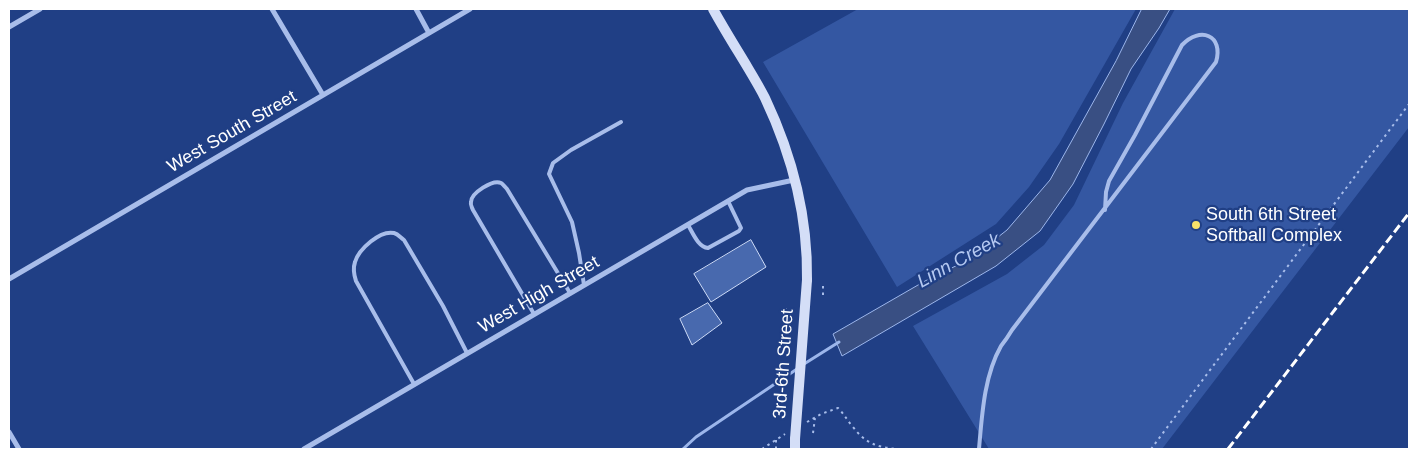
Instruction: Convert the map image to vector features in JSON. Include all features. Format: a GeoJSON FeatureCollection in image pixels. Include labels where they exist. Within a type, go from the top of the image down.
{"type":"FeatureCollection","features":[{"type":"Feature","properties":{"kind":"main road","name":"3rd-6th Street"},"geometry":{"type":"LineString","coordinates":[[713,9],[764,97],[783,140],[795,180],[807,265],[795,444]]}},
{"type":"Feature","properties":{"kind":"street"},"geometry":{"type":"LineString","coordinates":[[9,27],[40,9]]}},
{"type":"Feature","properties":{"kind":"street"},"geometry":{"type":"LineString","coordinates":[[272,9],[323,94]]}},
{"type":"Feature","properties":{"kind":"street"},"geometry":{"type":"LineString","coordinates":[[416,9],[429,32]]}},
{"type":"Feature","properties":{"kind":"street","name":"West South Street"},"geometry":{"type":"LineString","coordinates":[[9,279],[470,9]]}},
{"type":"Feature","properties":{"kind":"street","name":"West High Street"},"geometry":{"type":"LineString","coordinates":[[304,449],[748,190],[795,180]]}},
{"type":"Feature","properties":{"kind":"street"},"geometry":{"type":"LineString","coordinates":[[9,432],[19,449]]}},
{"type":"Feature","properties":{"kind":"lane"},"geometry":{"type":"LineString","coordinates":[[979,449],[987,387],[1001,347],[1012,330],[1105,210],[1216,62],[1218,46],[1214,40],[1207,36],[1197,35],[1188,38],[1182,45],[1109,181],[1105,210]]}},
{"type":"Feature","properties":{"kind":"lane"},"geometry":{"type":"LineString","coordinates":[[584,285],[572,222],[549,174],[553,163],[571,150],[621,122]]}},
{"type":"Feature","properties":{"kind":"lane"},"geometry":{"type":"LineString","coordinates":[[534,314],[470,202],[474,195],[486,186],[495,182],[501,183],[507,189],[570,293]]}},
{"type":"Feature","properties":{"kind":"lane"},"geometry":{"type":"LineString","coordinates":[[688,225],[704,248],[708,248],[739,231],[741,228],[740,224],[728,202]]}},
{"type":"Feature","properties":{"kind":"lane"},"geometry":{"type":"LineString","coordinates":[[414,384],[356,281],[353,272],[355,261],[365,246],[377,237],[387,233],[397,234],[404,240],[443,306],[467,353]]}},
{"type":"Feature","properties":{"kind":"path"},"geometry":{"type":"LineString","coordinates":[[1151,449],[1409,104]]}},
{"type":"Feature","properties":{"kind":"path"},"geometry":{"type":"LineString","coordinates":[[823,283],[823,295]]}},
{"type":"Feature","properties":{"kind":"path"},"geometry":{"type":"LineString","coordinates":[[785,317],[786,304]]}},
{"type":"Feature","properties":{"kind":"path"},"geometry":{"type":"LineString","coordinates":[[807,422],[838,408],[846,415],[852,426],[864,440],[879,447],[898,449]]}},
{"type":"Feature","properties":{"kind":"path"},"geometry":{"type":"LineString","coordinates":[[813,433],[815,418]]}},
{"type":"Feature","properties":{"kind":"path"},"geometry":{"type":"LineString","coordinates":[[762,449],[785,434]]}},
{"type":"Feature","properties":{"kind":"path"},"geometry":{"type":"LineString","coordinates":[[776,440],[776,449]]}},
{"type":"Feature","properties":{"kind":"shaded area"},"geometry":{"type":"Polygon","coordinates":[[[858,9],[1136,9],[1059,144],[1029,187],[996,224],[897,287],[763,62],[858,9]]]}},
{"type":"Feature","properties":{"kind":"shaded area"},"geometry":{"type":"Polygon","coordinates":[[[1142,9],[1170,9],[1131,69],[1073,184],[1040,231],[996,266],[842,356],[833,334],[925,281],[970,259],[1007,230],[1050,180],[1116,61],[1142,9]]]}},
{"type":"Feature","properties":{"kind":"shaded area","name":"South 6th Street Softball Complex"},"geometry":{"type":"Polygon","coordinates":[[[1175,9],[1409,9],[1409,127],[1162,449],[989,449],[913,326],[1007,274],[1044,245],[1074,205],[1123,103],[1175,9]]]}},
{"type":"Feature","properties":{"kind":"building"},"geometry":{"type":"Polygon","coordinates":[[[751,240],[766,267],[711,302],[694,274],[751,240]]]}},
{"type":"Feature","properties":{"kind":"building"},"geometry":{"type":"Polygon","coordinates":[[[708,303],[722,323],[692,345],[680,319],[708,303]]]}},
{"type":"Feature","properties":{"kind":"waterway","name":"Linn Creek"},"geometry":{"type":"LineString","coordinates":[[804,364],[839,342]]}},
{"type":"Feature","properties":{"kind":"waterway","name":"Linn Creek"},"geometry":{"type":"LineString","coordinates":[[683,449],[696,437],[797,369]]}},
{"type":"Feature","properties":{"kind":"railway"},"geometry":{"type":"LineString","coordinates":[[1228,449],[1409,213]]}},
{"type":"Feature","properties":{"kind":"place","name":"South 6th Street Softball Complex"},"geometry":{"type":"Point","coordinates":[1196,225]}}]}
